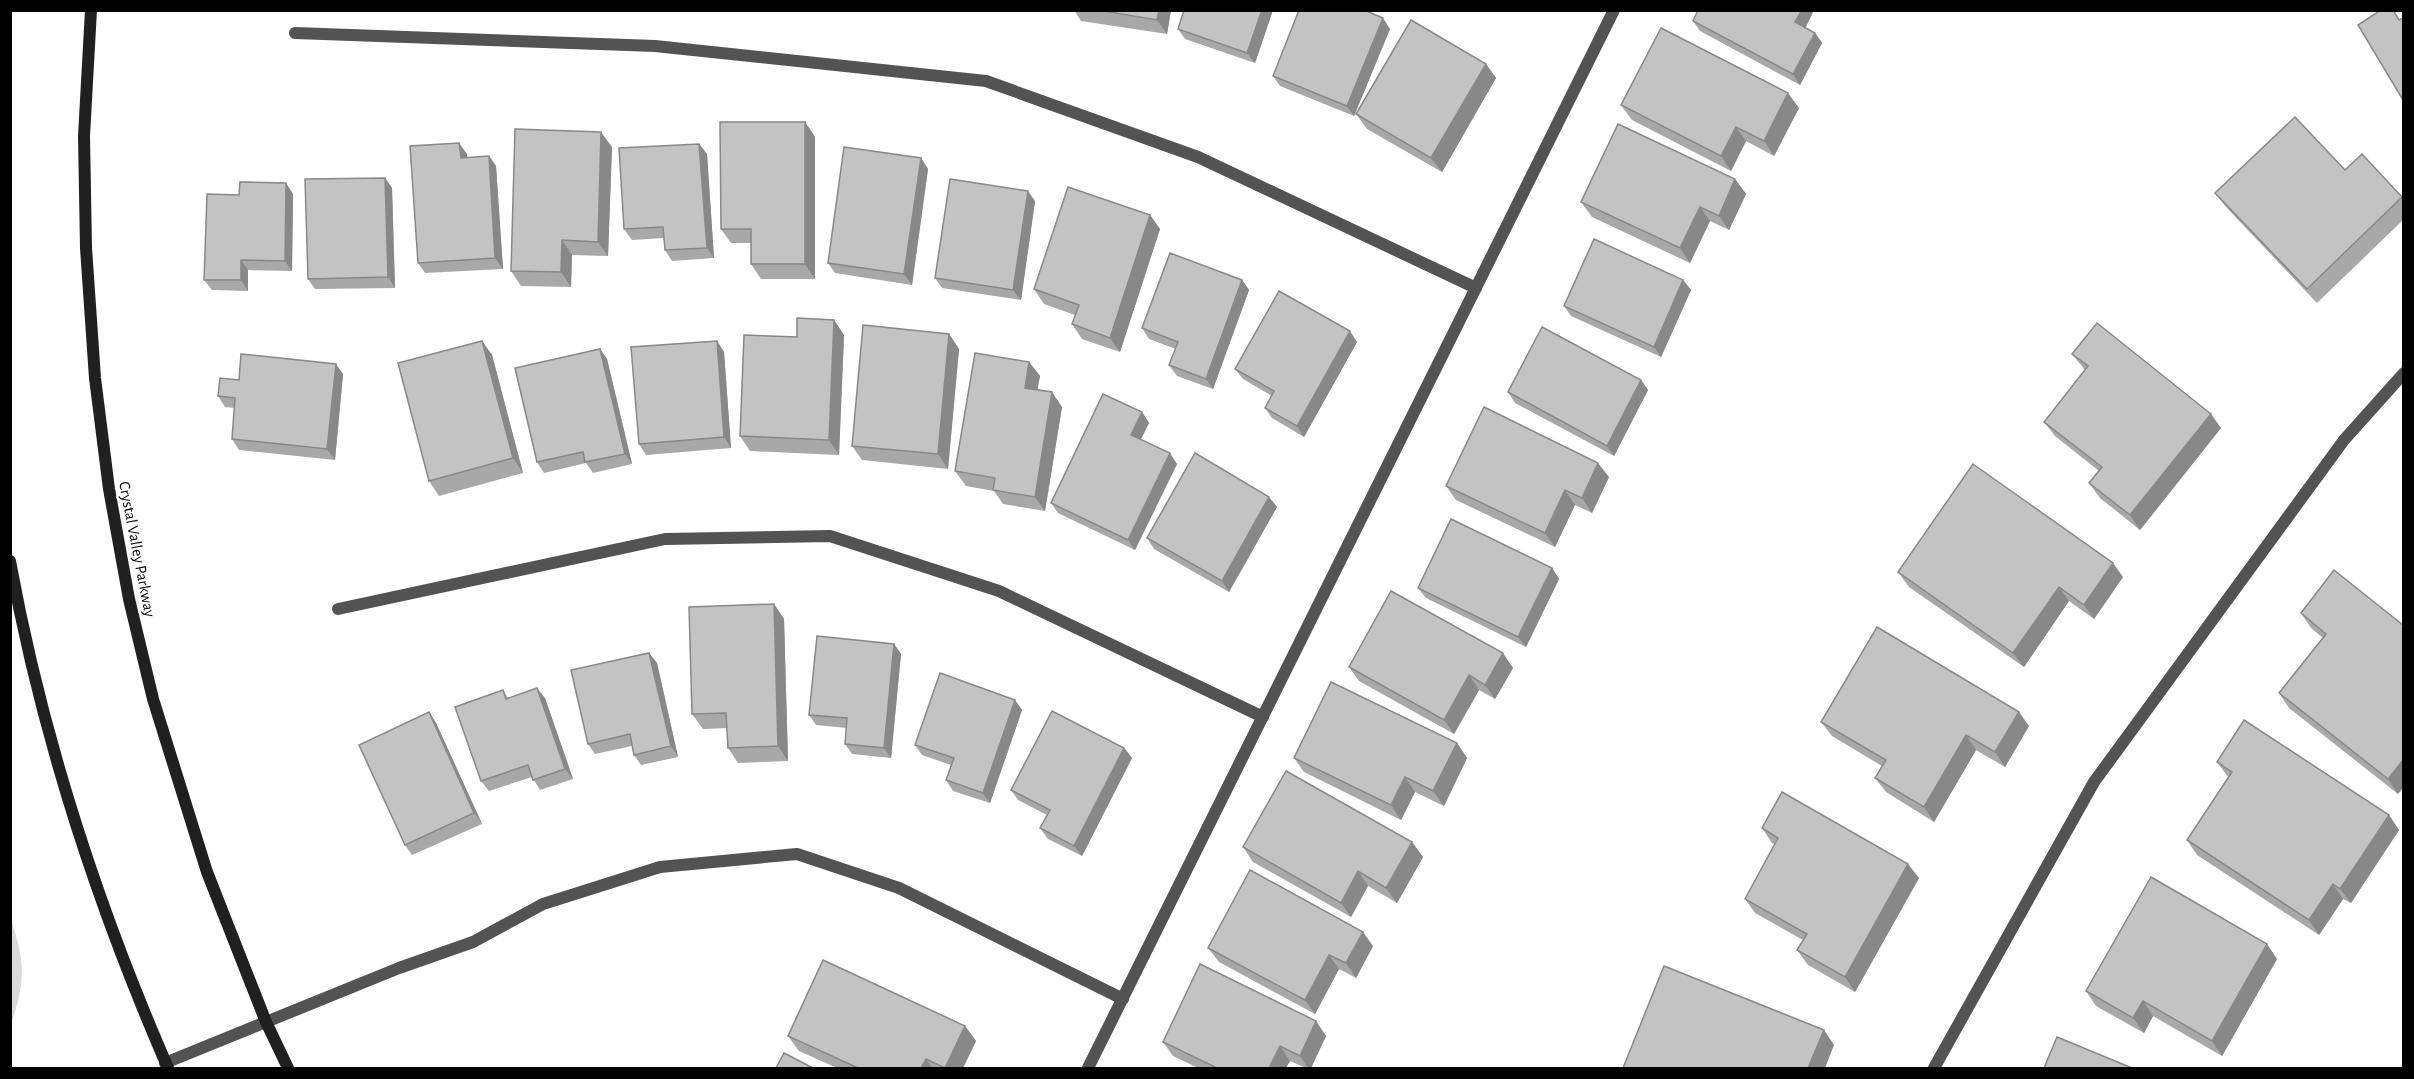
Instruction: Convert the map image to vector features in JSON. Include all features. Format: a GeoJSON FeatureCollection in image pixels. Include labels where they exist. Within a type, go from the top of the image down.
{"type":"FeatureCollection","features":[{"type":"Feature","properties":{"kind":"main road","name":"Crystal Valley Parkway"},"geometry":{"type":"LineString","coordinates":[[91,10],[84,136],[86,248],[96,378],[109,489],[129,598],[162,732],[207,872],[266,1022],[288,1068]]}},
{"type":"Feature","properties":{"kind":"main road"},"geometry":{"type":"LineString","coordinates":[[10,561],[47,727],[74,818],[103,909],[142,1012],[166,1066]]}},
{"type":"Feature","properties":{"kind":"street"},"geometry":{"type":"LineString","coordinates":[[1088,1068],[1614,10]]}},
{"type":"Feature","properties":{"kind":"street"},"geometry":{"type":"LineString","coordinates":[[295,33],[655,46],[986,81],[1198,157],[1476,288]]}},
{"type":"Feature","properties":{"kind":"street"},"geometry":{"type":"LineString","coordinates":[[1934,1068],[2094,782],[2344,440],[2403,373]]}},
{"type":"Feature","properties":{"kind":"street"},"geometry":{"type":"LineString","coordinates":[[338,609],[665,538],[830,536],[999,591],[1263,717]]}},
{"type":"Feature","properties":{"kind":"street"},"geometry":{"type":"LineString","coordinates":[[166,1066],[399,968],[473,942],[543,904],[660,867],[797,854],[899,888],[1123,999]]}},
{"type":"Feature","properties":{"kind":"shaded area"},"geometry":{"type":"Polygon","coordinates":[[[10,917],[19,946],[22,971],[19,995],[11,1024],[10,917]]]}},
{"type":"Feature","properties":{"kind":"building"},"geometry":{"type":"Polygon","coordinates":[[[1098,10],[1159,10],[1157,20],[1098,10]]]}},
{"type":"Feature","properties":{"kind":"building"},"geometry":{"type":"Polygon","coordinates":[[[1184,10],[1262,10],[1247,53],[1178,29],[1184,10]]]}},
{"type":"Feature","properties":{"kind":"building"},"geometry":{"type":"Polygon","coordinates":[[[1299,10],[1364,10],[1383,18],[1347,106],[1273,76],[1299,10]]]}},
{"type":"Feature","properties":{"kind":"building"},"geometry":{"type":"Polygon","coordinates":[[[1698,10],[1802,10],[1795,22],[1815,33],[1793,74],[1693,21],[1698,10]]]}},
{"type":"Feature","properties":{"kind":"building"},"geometry":{"type":"Polygon","coordinates":[[[2381,10],[2393,10],[2399,20],[2403,18],[2403,100],[2358,25],[2381,10]]]}},
{"type":"Feature","properties":{"kind":"building"},"geometry":{"type":"Polygon","coordinates":[[[1411,20],[1486,64],[1431,158],[1356,114],[1411,20]]]}},
{"type":"Feature","properties":{"kind":"building"},"geometry":{"type":"Polygon","coordinates":[[[1661,28],[1788,93],[1764,141],[1736,127],[1721,156],[1621,105],[1661,28]]]}},
{"type":"Feature","properties":{"kind":"building"},"geometry":{"type":"Polygon","coordinates":[[[2295,117],[2345,170],[2362,154],[2402,197],[2307,289],[2215,193],[2295,117]]]}},
{"type":"Feature","properties":{"kind":"building"},"geometry":{"type":"Polygon","coordinates":[[[720,122],[805,122],[805,264],[751,264],[751,229],[721,229],[720,122]]]}},
{"type":"Feature","properties":{"kind":"building"},"geometry":{"type":"Polygon","coordinates":[[[1618,124],[1735,179],[1719,216],[1700,207],[1680,248],[1581,202],[1618,124]]]}},
{"type":"Feature","properties":{"kind":"building"},"geometry":{"type":"Polygon","coordinates":[[[515,129],[601,132],[598,242],[562,240],[561,272],[511,271],[515,129]]]}},
{"type":"Feature","properties":{"kind":"building"},"geometry":{"type":"Polygon","coordinates":[[[459,143],[461,158],[489,156],[495,258],[418,263],[410,146],[459,143]]]}},
{"type":"Feature","properties":{"kind":"building"},"geometry":{"type":"Polygon","coordinates":[[[699,144],[707,248],[665,250],[663,227],[624,229],[619,148],[699,144]]]}},
{"type":"Feature","properties":{"kind":"building"},"geometry":{"type":"Polygon","coordinates":[[[844,147],[921,158],[904,274],[828,263],[844,147]]]}},
{"type":"Feature","properties":{"kind":"building"},"geometry":{"type":"Polygon","coordinates":[[[385,178],[388,277],[308,279],[305,179],[385,178]]]}},
{"type":"Feature","properties":{"kind":"building"},"geometry":{"type":"Polygon","coordinates":[[[950,179],[1028,191],[1013,290],[935,278],[950,179]]]}},
{"type":"Feature","properties":{"kind":"building"},"geometry":{"type":"Polygon","coordinates":[[[240,182],[286,183],[285,261],[241,260],[241,280],[204,280],[207,194],[239,195],[240,182]]]}},
{"type":"Feature","properties":{"kind":"building"},"geometry":{"type":"Polygon","coordinates":[[[1068,187],[1150,215],[1110,338],[1072,324],[1079,305],[1034,289],[1068,187]]]}},
{"type":"Feature","properties":{"kind":"building"},"geometry":{"type":"Polygon","coordinates":[[[1594,239],[1683,280],[1654,347],[1564,306],[1594,239]]]}},
{"type":"Feature","properties":{"kind":"building"},"geometry":{"type":"Polygon","coordinates":[[[1170,253],[1242,280],[1206,379],[1169,365],[1178,342],[1142,328],[1170,253]]]}},
{"type":"Feature","properties":{"kind":"building"},"geometry":{"type":"Polygon","coordinates":[[[1279,291],[1350,331],[1297,426],[1265,408],[1274,391],[1235,369],[1279,291]]]}},
{"type":"Feature","properties":{"kind":"building"},"geometry":{"type":"Polygon","coordinates":[[[797,318],[834,320],[829,440],[740,436],[744,335],[797,337],[797,318]]]}},
{"type":"Feature","properties":{"kind":"building"},"geometry":{"type":"Polygon","coordinates":[[[2097,323],[2211,414],[2130,515],[2089,483],[2102,467],[2044,422],[2088,366],[2072,354],[2097,323]]]}},
{"type":"Feature","properties":{"kind":"building"},"geometry":{"type":"Polygon","coordinates":[[[863,325],[949,334],[938,454],[852,446],[863,325]]]}},
{"type":"Feature","properties":{"kind":"building"},"geometry":{"type":"Polygon","coordinates":[[[1542,327],[1641,380],[1607,446],[1508,392],[1542,327]]]}},
{"type":"Feature","properties":{"kind":"building"},"geometry":{"type":"Polygon","coordinates":[[[482,341],[513,458],[429,481],[398,363],[482,341]]]}},
{"type":"Feature","properties":{"kind":"building"},"geometry":{"type":"Polygon","coordinates":[[[717,341],[724,437],[639,444],[631,347],[717,341]]]}},
{"type":"Feature","properties":{"kind":"building"},"geometry":{"type":"Polygon","coordinates":[[[600,349],[625,454],[585,462],[583,452],[537,462],[515,368],[600,349]]]}},
{"type":"Feature","properties":{"kind":"building"},"geometry":{"type":"Polygon","coordinates":[[[975,353],[1029,362],[1025,388],[1052,392],[1035,497],[993,490],[995,478],[955,471],[975,353]]]}},
{"type":"Feature","properties":{"kind":"building"},"geometry":{"type":"Polygon","coordinates":[[[241,354],[336,364],[327,449],[232,439],[235,398],[218,396],[220,378],[239,380],[241,354]]]}},
{"type":"Feature","properties":{"kind":"building"},"geometry":{"type":"Polygon","coordinates":[[[1103,394],[1142,412],[1131,435],[1170,453],[1128,540],[1051,503],[1103,394]]]}},
{"type":"Feature","properties":{"kind":"building"},"geometry":{"type":"Polygon","coordinates":[[[1484,407],[1598,463],[1582,498],[1565,490],[1545,533],[1446,486],[1484,407]]]}},
{"type":"Feature","properties":{"kind":"building"},"geometry":{"type":"Polygon","coordinates":[[[1195,453],[1269,497],[1222,581],[1147,538],[1195,453]]]}},
{"type":"Feature","properties":{"kind":"building"},"geometry":{"type":"Polygon","coordinates":[[[1973,464],[2113,563],[2084,605],[2059,587],[2013,653],[1898,572],[1973,464]]]}},
{"type":"Feature","properties":{"kind":"building"},"geometry":{"type":"Polygon","coordinates":[[[1451,519],[1552,568],[1518,637],[1418,588],[1451,519]]]}},
{"type":"Feature","properties":{"kind":"building"},"geometry":{"type":"Polygon","coordinates":[[[2334,570],[2403,625],[2403,760],[2388,779],[2279,693],[2326,634],[2301,613],[2334,570]]]}},
{"type":"Feature","properties":{"kind":"building"},"geometry":{"type":"Polygon","coordinates":[[[1391,591],[1503,653],[1485,685],[1469,675],[1444,720],[1349,667],[1391,591]]]}},
{"type":"Feature","properties":{"kind":"building"},"geometry":{"type":"Polygon","coordinates":[[[774,604],[778,746],[728,748],[726,713],[692,714],[689,607],[774,604]]]}},
{"type":"Feature","properties":{"kind":"building"},"geometry":{"type":"Polygon","coordinates":[[[1877,627],[2019,712],[1995,752],[1966,735],[1924,807],[1875,778],[1886,760],[1821,722],[1877,627]]]}},
{"type":"Feature","properties":{"kind":"building"},"geometry":{"type":"Polygon","coordinates":[[[817,636],[894,644],[884,748],[845,744],[847,718],[809,715],[817,636]]]}},
{"type":"Feature","properties":{"kind":"building"},"geometry":{"type":"Polygon","coordinates":[[[649,653],[671,746],[634,755],[630,734],[588,744],[571,670],[649,653]]]}},
{"type":"Feature","properties":{"kind":"building"},"geometry":{"type":"Polygon","coordinates":[[[940,673],[1015,700],[983,793],[946,780],[954,758],[915,745],[940,673]]]}},
{"type":"Feature","properties":{"kind":"building"},"geometry":{"type":"Polygon","coordinates":[[[1331,682],[1457,743],[1433,791],[1405,777],[1391,805],[1294,758],[1331,682]]]}},
{"type":"Feature","properties":{"kind":"building"},"geometry":{"type":"Polygon","coordinates":[[[537,688],[565,769],[533,780],[528,765],[481,781],[455,707],[503,690],[506,699],[537,688]]]}},
{"type":"Feature","properties":{"kind":"building"},"geometry":{"type":"Polygon","coordinates":[[[1052,711],[1124,748],[1074,846],[1040,828],[1050,810],[1011,790],[1052,711]]]}},
{"type":"Feature","properties":{"kind":"building"},"geometry":{"type":"Polygon","coordinates":[[[429,712],[474,813],[405,845],[359,745],[429,712]]]}},
{"type":"Feature","properties":{"kind":"building"},"geometry":{"type":"Polygon","coordinates":[[[2244,720],[2389,815],[2340,889],[2333,884],[2309,920],[2187,840],[2232,772],[2217,762],[2244,720]]]}},
{"type":"Feature","properties":{"kind":"building"},"geometry":{"type":"Polygon","coordinates":[[[1286,771],[1412,842],[1386,888],[1358,871],[1341,903],[1243,847],[1286,771]]]}},
{"type":"Feature","properties":{"kind":"building"},"geometry":{"type":"Polygon","coordinates":[[[1782,792],[1908,864],[1845,977],[1797,950],[1807,934],[1745,899],[1778,838],[1762,828],[1782,792]]]}},
{"type":"Feature","properties":{"kind":"building"},"geometry":{"type":"Polygon","coordinates":[[[1250,870],[1363,932],[1346,963],[1329,955],[1305,1000],[1208,948],[1250,870]]]}},
{"type":"Feature","properties":{"kind":"building"},"geometry":{"type":"Polygon","coordinates":[[[2151,877],[2267,944],[2212,1041],[2143,1001],[2133,1018],[2086,991],[2151,877]]]}},
{"type":"Feature","properties":{"kind":"building"},"geometry":{"type":"Polygon","coordinates":[[[823,960],[965,1026],[945,1068],[926,1059],[921,1068],[858,1068],[788,1036],[823,960]]]}},
{"type":"Feature","properties":{"kind":"building"},"geometry":{"type":"Polygon","coordinates":[[[1200,964],[1316,1021],[1300,1056],[1280,1046],[1269,1068],[1217,1068],[1163,1042],[1200,964]]]}},
{"type":"Feature","properties":{"kind":"building"},"geometry":{"type":"Polygon","coordinates":[[[1664,966],[1824,1030],[1808,1068],[1623,1068],[1664,966]]]}},
{"type":"Feature","properties":{"kind":"building"},"geometry":{"type":"Polygon","coordinates":[[[2057,1037],[2132,1068],[2044,1068],[2057,1037]]]}},
{"type":"Feature","properties":{"kind":"building"},"geometry":{"type":"Polygon","coordinates":[[[784,1053],[813,1068],[776,1068],[784,1053]]]}}]}
